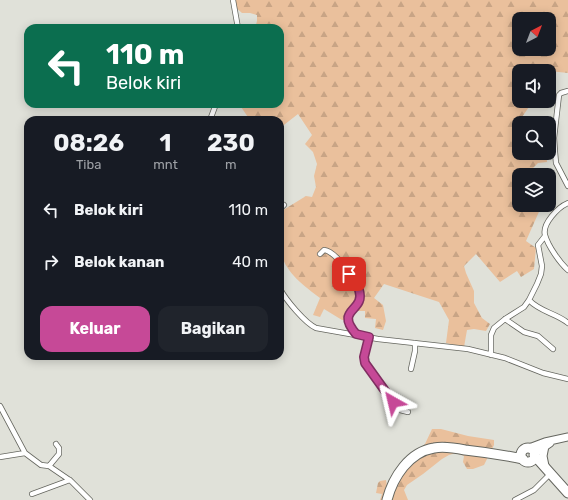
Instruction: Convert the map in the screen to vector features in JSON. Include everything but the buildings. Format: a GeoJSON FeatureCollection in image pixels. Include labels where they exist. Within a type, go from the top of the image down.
{"type":"FeatureCollection","features":[{"type":"Feature","properties":{"kind":"highway"},"geometry":{"type":"LineString","coordinates":[[387,500],[395,479],[407,462],[425,450],[433,448],[449,448],[496,454],[529,454],[568,493]]}},
{"type":"Feature","properties":{"kind":"street"},"geometry":{"type":"LineString","coordinates":[[233,0],[237,24]]}},
{"type":"Feature","properties":{"kind":"street"},"geometry":{"type":"LineString","coordinates":[[568,91],[559,95],[554,138],[556,162],[568,186]]}},
{"type":"Feature","properties":{"kind":"street"},"geometry":{"type":"LineString","coordinates":[[491,355],[492,331],[498,324],[524,307],[529,300],[541,274],[542,266],[538,246],[545,236],[546,227],[550,219],[558,209],[568,203]]}},
{"type":"Feature","properties":{"kind":"street"},"geometry":{"type":"LineString","coordinates":[[545,236],[561,262],[568,270]]}},
{"type":"Feature","properties":{"kind":"street"},"geometry":{"type":"LineString","coordinates":[[320,254],[324,250],[332,253],[343,265],[359,290],[357,304],[350,312],[348,322],[356,334]]}},
{"type":"Feature","properties":{"kind":"street"},"geometry":{"type":"LineString","coordinates":[[284,296],[312,326],[325,330],[468,349],[505,358],[556,377],[568,379]]}},
{"type":"Feature","properties":{"kind":"street"},"geometry":{"type":"LineString","coordinates":[[529,300],[543,311],[568,323]]}},
{"type":"Feature","properties":{"kind":"street"},"geometry":{"type":"LineString","coordinates":[[505,319],[524,332],[538,336],[553,348]]}},
{"type":"Feature","properties":{"kind":"street"},"geometry":{"type":"LineString","coordinates":[[369,337],[364,357],[365,363],[397,408],[408,412]]}},
{"type":"Feature","properties":{"kind":"street"},"geometry":{"type":"LineString","coordinates":[[411,369],[415,351],[415,343]]}},
{"type":"Feature","properties":{"kind":"street"},"geometry":{"type":"LineString","coordinates":[[0,406],[2,416],[10,423],[25,453],[41,465],[49,466],[70,480],[90,500]]}},
{"type":"Feature","properties":{"kind":"street"},"geometry":{"type":"LineString","coordinates":[[529,454],[545,442],[548,444],[568,437]]}},
{"type":"Feature","properties":{"kind":"street"},"geometry":{"type":"LineString","coordinates":[[49,466],[59,454],[59,448],[56,444]]}},
{"type":"Feature","properties":{"kind":"street"},"geometry":{"type":"LineString","coordinates":[[514,500],[534,490],[549,473],[543,456],[548,444]]}},
{"type":"Feature","properties":{"kind":"street"},"geometry":{"type":"LineString","coordinates":[[0,458],[25,453]]}},
{"type":"Feature","properties":{"kind":"street"},"geometry":{"type":"LineString","coordinates":[[32,494],[70,480]]}},
{"type":"Feature","properties":{"kind":"green space"},"geometry":{"type":"Polygon","coordinates":[[[235,0],[568,0],[568,73],[556,72],[556,64],[512,64],[512,108],[528,108],[523,116],[512,116],[512,160],[547,160],[547,162],[538,163],[533,168],[512,168],[512,212],[539,212],[526,241],[536,248],[534,269],[521,277],[517,271],[500,282],[476,254],[464,266],[474,291],[474,303],[482,318],[490,324],[486,331],[474,329],[467,330],[464,347],[446,343],[449,320],[439,302],[384,284],[374,298],[383,305],[386,321],[383,330],[375,328],[376,319],[365,318],[365,311],[348,311],[346,320],[342,320],[324,309],[320,317],[313,315],[320,298],[295,277],[284,261],[284,210],[306,196],[312,197],[316,187],[314,176],[317,164],[313,152],[305,144],[312,135],[298,114],[284,125],[284,116],[247,116],[242,108],[284,108],[284,24],[256,24],[257,15],[242,13],[234,6],[235,0]]]}},
{"type":"Feature","properties":{"kind":"green space"},"geometry":{"type":"Polygon","coordinates":[[[432,429],[441,429],[468,436],[494,440],[494,445],[484,465],[473,469],[467,469],[463,462],[464,456],[456,453],[449,455],[407,485],[404,490],[408,500],[380,500],[382,494],[376,493],[378,483],[386,480],[387,486],[385,496],[395,487],[417,452],[425,444],[432,429]]]}},
{"type":"Feature","properties":{"kind":"route"},"geometry":{"type":"LineString","coordinates":[[349,274],[359,290],[359,296],[357,304],[350,312],[348,322],[356,334],[369,337],[365,350],[365,363],[393,402]]}}]}
